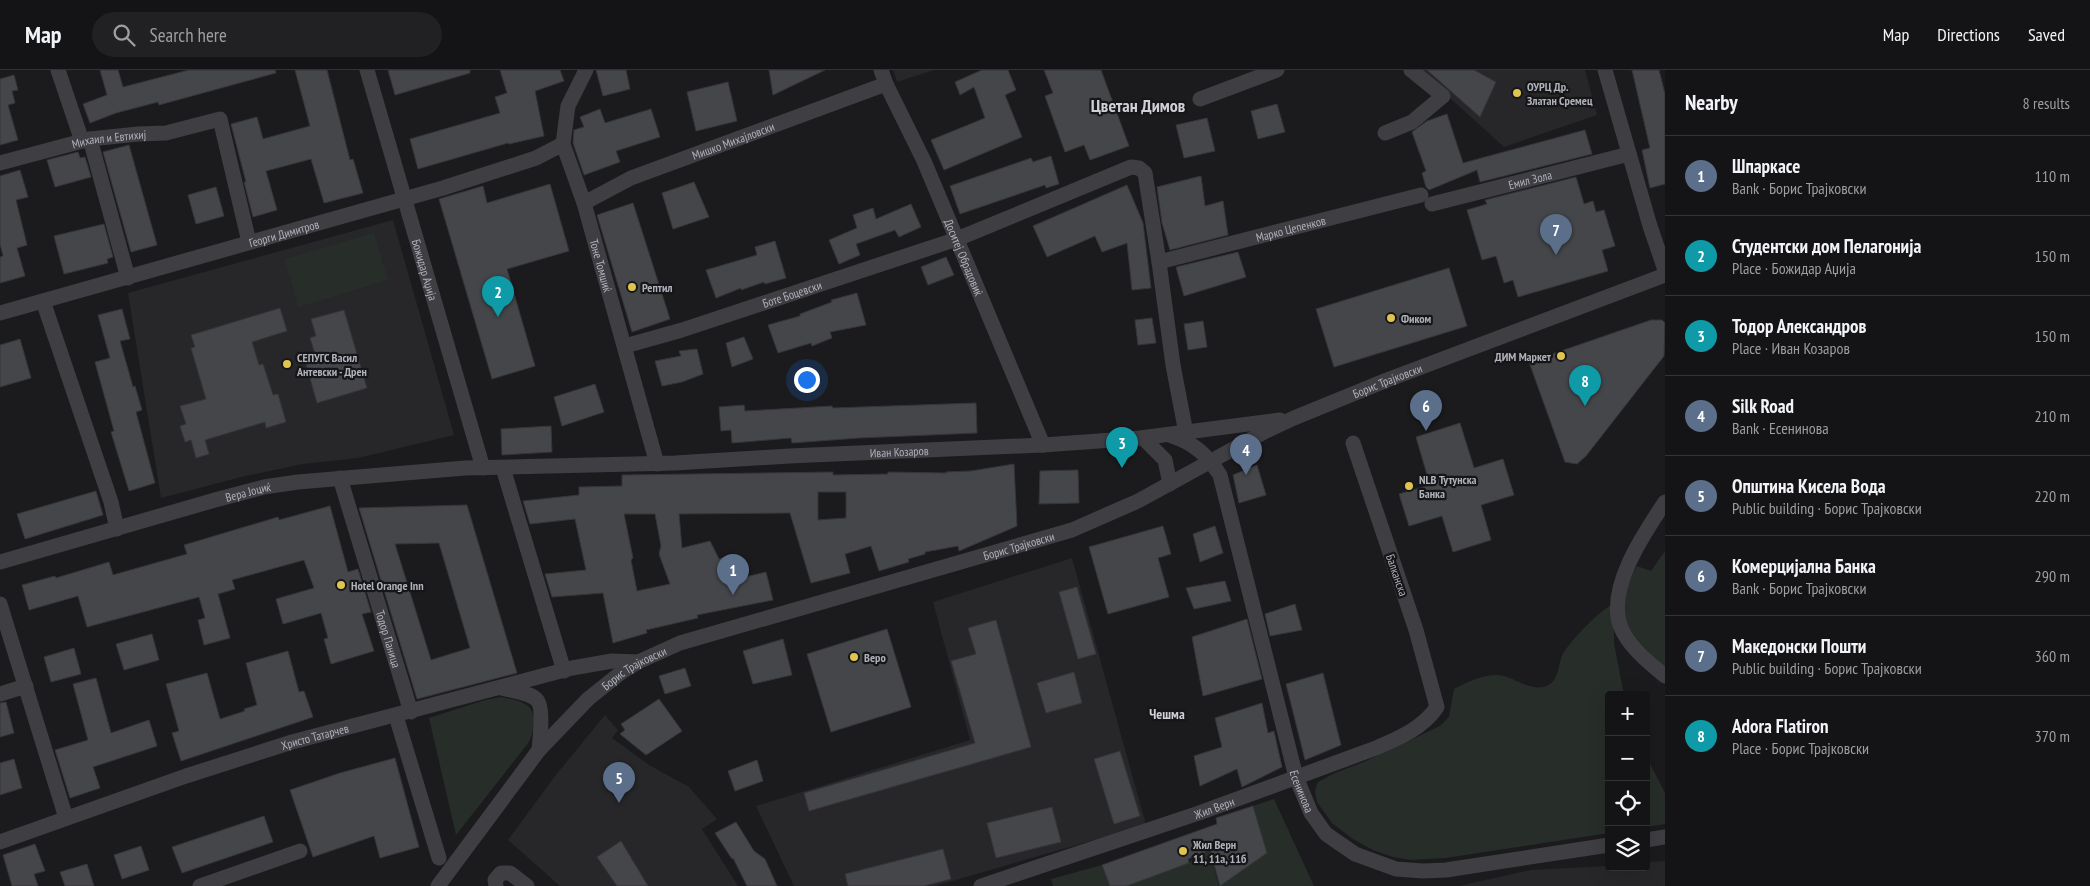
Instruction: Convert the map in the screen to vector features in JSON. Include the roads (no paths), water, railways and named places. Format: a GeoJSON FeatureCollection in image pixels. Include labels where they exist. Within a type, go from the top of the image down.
{"type":"FeatureCollection","features":[{"type":"Feature","properties":{"kind":"street"},"geometry":{"type":"LineString","coordinates":[[58,70],[86,140],[128,278]]}},
{"type":"Feature","properties":{"kind":"street","name":"Божидар Аџија"},"geometry":{"type":"LineString","coordinates":[[367,70],[483,468]]}},
{"type":"Feature","properties":{"kind":"street","name":"Тоне Томшиќ"},"geometry":{"type":"LineString","coordinates":[[586,70],[568,106],[563,144],[584,202],[657,464]]}},
{"type":"Feature","properties":{"kind":"street"},"geometry":{"type":"LineString","coordinates":[[1200,99],[1277,70]]}},
{"type":"Feature","properties":{"kind":"street"},"geometry":{"type":"LineString","coordinates":[[1385,133],[1412,122],[1442,96],[1411,70]]}},
{"type":"Feature","properties":{"kind":"street"},"geometry":{"type":"LineString","coordinates":[[1605,70],[1657,251],[1665,270]]}},
{"type":"Feature","properties":{"kind":"street","name":"Мишко Михајловски"},"geometry":{"type":"LineString","coordinates":[[584,202],[631,178],[884,77]]}},
{"type":"Feature","properties":{"kind":"street","name":"Доситеј Обрадовиќ"},"geometry":{"type":"LineString","coordinates":[[884,77],[924,161],[1043,445]]}},
{"type":"Feature","properties":{"kind":"street","name":"Михаил и Евтихиј"},"geometry":{"type":"LineString","coordinates":[[0,164],[86,140],[166,133],[220,119],[249,242]]}},
{"type":"Feature","properties":{"kind":"street","name":"Георги Димитров"},"geometry":{"type":"LineString","coordinates":[[0,313],[405,198],[536,158],[563,144]]}},
{"type":"Feature","properties":{"kind":"street","name":"Емил Зола"},"geometry":{"type":"LineString","coordinates":[[1426,200],[1629,154]]}},
{"type":"Feature","properties":{"kind":"street","name":"Боте Боцевски"},"geometry":{"type":"LineString","coordinates":[[625,346],[682,330],[957,239],[1131,167],[1139,168],[1145,173],[1159,262]]}},
{"type":"Feature","properties":{"kind":"street","name":"Марко Цепенков"},"geometry":{"type":"LineString","coordinates":[[1159,262],[1426,200]]}},
{"type":"Feature","properties":{"kind":"street"},"geometry":{"type":"LineString","coordinates":[[1159,262],[1173,365],[1186,433]]}},
{"type":"Feature","properties":{"kind":"street","name":"Борис Трајковски"},"geometry":{"type":"LineString","coordinates":[[438,886],[539,750],[588,699],[623,671],[638,662],[680,643],[1064,532],[1138,502],[1294,418],[1387,380],[1665,275]]}},
{"type":"Feature","properties":{"kind":"street"},"geometry":{"type":"LineString","coordinates":[[43,301],[111,502],[117,529]]}},
{"type":"Feature","properties":{"kind":"street","name":"Иван Козаров"},"geometry":{"type":"LineString","coordinates":[[503,468],[657,464],[788,456],[1043,445],[1143,438],[1294,418]]}},
{"type":"Feature","properties":{"kind":"street"},"geometry":{"type":"LineString","coordinates":[[1168,435],[1193,444],[1211,461]]}},
{"type":"Feature","properties":{"kind":"street"},"geometry":{"type":"LineString","coordinates":[[1143,438],[1165,460],[1170,484]]}},
{"type":"Feature","properties":{"kind":"street","name":"Балканска"},"geometry":{"type":"LineString","coordinates":[[1353,443],[1416,630],[1437,707]]}},
{"type":"Feature","properties":{"kind":"street","name":"Есенинова"},"geometry":{"type":"LineString","coordinates":[[1211,461],[1220,475],[1296,777],[1311,813],[1326,834],[1355,854],[1396,869],[1423,871],[1446,870],[1605,846]]}},
{"type":"Feature","properties":{"kind":"street"},"geometry":{"type":"LineString","coordinates":[[503,468],[564,671]]}},
{"type":"Feature","properties":{"kind":"street","name":"Вера Јоциќ"},"geometry":{"type":"LineString","coordinates":[[0,562],[264,487],[340,478],[503,468]]}},
{"type":"Feature","properties":{"kind":"street","name":"Тодор Паница"},"geometry":{"type":"LineString","coordinates":[[340,478],[439,858]]}},
{"type":"Feature","properties":{"kind":"street"},"geometry":{"type":"LineString","coordinates":[[1665,502],[1625,573],[1620,592],[1618,615],[1619,623],[1626,637],[1665,676]]}},
{"type":"Feature","properties":{"kind":"street"},"geometry":{"type":"LineString","coordinates":[[0,604],[66,818]]}},
{"type":"Feature","properties":{"kind":"street","name":"Христо Татарчев"},"geometry":{"type":"LineString","coordinates":[[0,842],[186,776],[292,742],[564,671],[612,661],[638,662]]}},
{"type":"Feature","properties":{"kind":"street"},"geometry":{"type":"LineString","coordinates":[[0,694],[26,686]]}},
{"type":"Feature","properties":{"kind":"street"},"geometry":{"type":"LineString","coordinates":[[499,688],[532,696],[538,700],[540,707],[539,750]]}},
{"type":"Feature","properties":{"kind":"street","name":"Жил Верн"},"geometry":{"type":"LineString","coordinates":[[981,886],[1006,882],[1402,737],[1427,720],[1437,707]]}},
{"type":"Feature","properties":{"kind":"street"},"geometry":{"type":"LineString","coordinates":[[1650,839],[1665,837]]}},
{"type":"Feature","properties":{"kind":"street"},"geometry":{"type":"LineString","coordinates":[[200,886],[235,880],[300,850]]}},
{"type":"Feature","properties":{"kind":"street"},"geometry":{"type":"LineString","coordinates":[[496,886],[495,880],[500,872],[510,873],[527,886]]}},
{"type":"Feature","properties":{"kind":"place","name":"ОУРЦ Др. Златан Сремец"},"geometry":{"type":"Point","coordinates":[1517,93]}},
{"type":"Feature","properties":{"kind":"place","name":"Македонски Пошти"},"geometry":{"type":"Point","coordinates":[1556,255]}},
{"type":"Feature","properties":{"kind":"place","name":"Рептил"},"geometry":{"type":"Point","coordinates":[632,287]}},
{"type":"Feature","properties":{"kind":"place","name":"Студентски дом Пелагонија"},"geometry":{"type":"Point","coordinates":[498,317]}},
{"type":"Feature","properties":{"kind":"place","name":"Фиком"},"geometry":{"type":"Point","coordinates":[1391,318]}},
{"type":"Feature","properties":{"kind":"place","name":"ДИМ Маркет"},"geometry":{"type":"Point","coordinates":[1561,356]}},
{"type":"Feature","properties":{"kind":"place","name":"СЕПУГС Васил Антевски - Дрен"},"geometry":{"type":"Point","coordinates":[287,364]}},
{"type":"Feature","properties":{"kind":"place","name":"Adora Flatiron"},"geometry":{"type":"Point","coordinates":[1585,406]}},
{"type":"Feature","properties":{"kind":"place","name":"Комерцијална Банка"},"geometry":{"type":"Point","coordinates":[1426,431]}},
{"type":"Feature","properties":{"kind":"place","name":"Тодор Александров"},"geometry":{"type":"Point","coordinates":[1122,468]}},
{"type":"Feature","properties":{"kind":"place","name":"Silk Road"},"geometry":{"type":"Point","coordinates":[1246,475]}},
{"type":"Feature","properties":{"kind":"place","name":"NLB Тутунска Банка"},"geometry":{"type":"Point","coordinates":[1409,486]}},
{"type":"Feature","properties":{"kind":"place","name":"Hotel Orange Inn"},"geometry":{"type":"Point","coordinates":[341,585]}},
{"type":"Feature","properties":{"kind":"place","name":"Шпаркасе"},"geometry":{"type":"Point","coordinates":[733,595]}},
{"type":"Feature","properties":{"kind":"place","name":"Веро"},"geometry":{"type":"Point","coordinates":[854,657]}},
{"type":"Feature","properties":{"kind":"place","name":"Општина Кисела Вода"},"geometry":{"type":"Point","coordinates":[619,803]}},
{"type":"Feature","properties":{"kind":"place","name":"Жил Верн 11, 11а, 11б"},"geometry":{"type":"Point","coordinates":[1183,851]}},
{"type":"Feature","properties":{"kind":"district","name":"Цветан Димов"},"geometry":{"type":"Point","coordinates":[1138,105]}},
{"type":"Feature","properties":{"kind":"district","name":"Чешма"},"geometry":{"type":"Point","coordinates":[1167,714]}}]}
